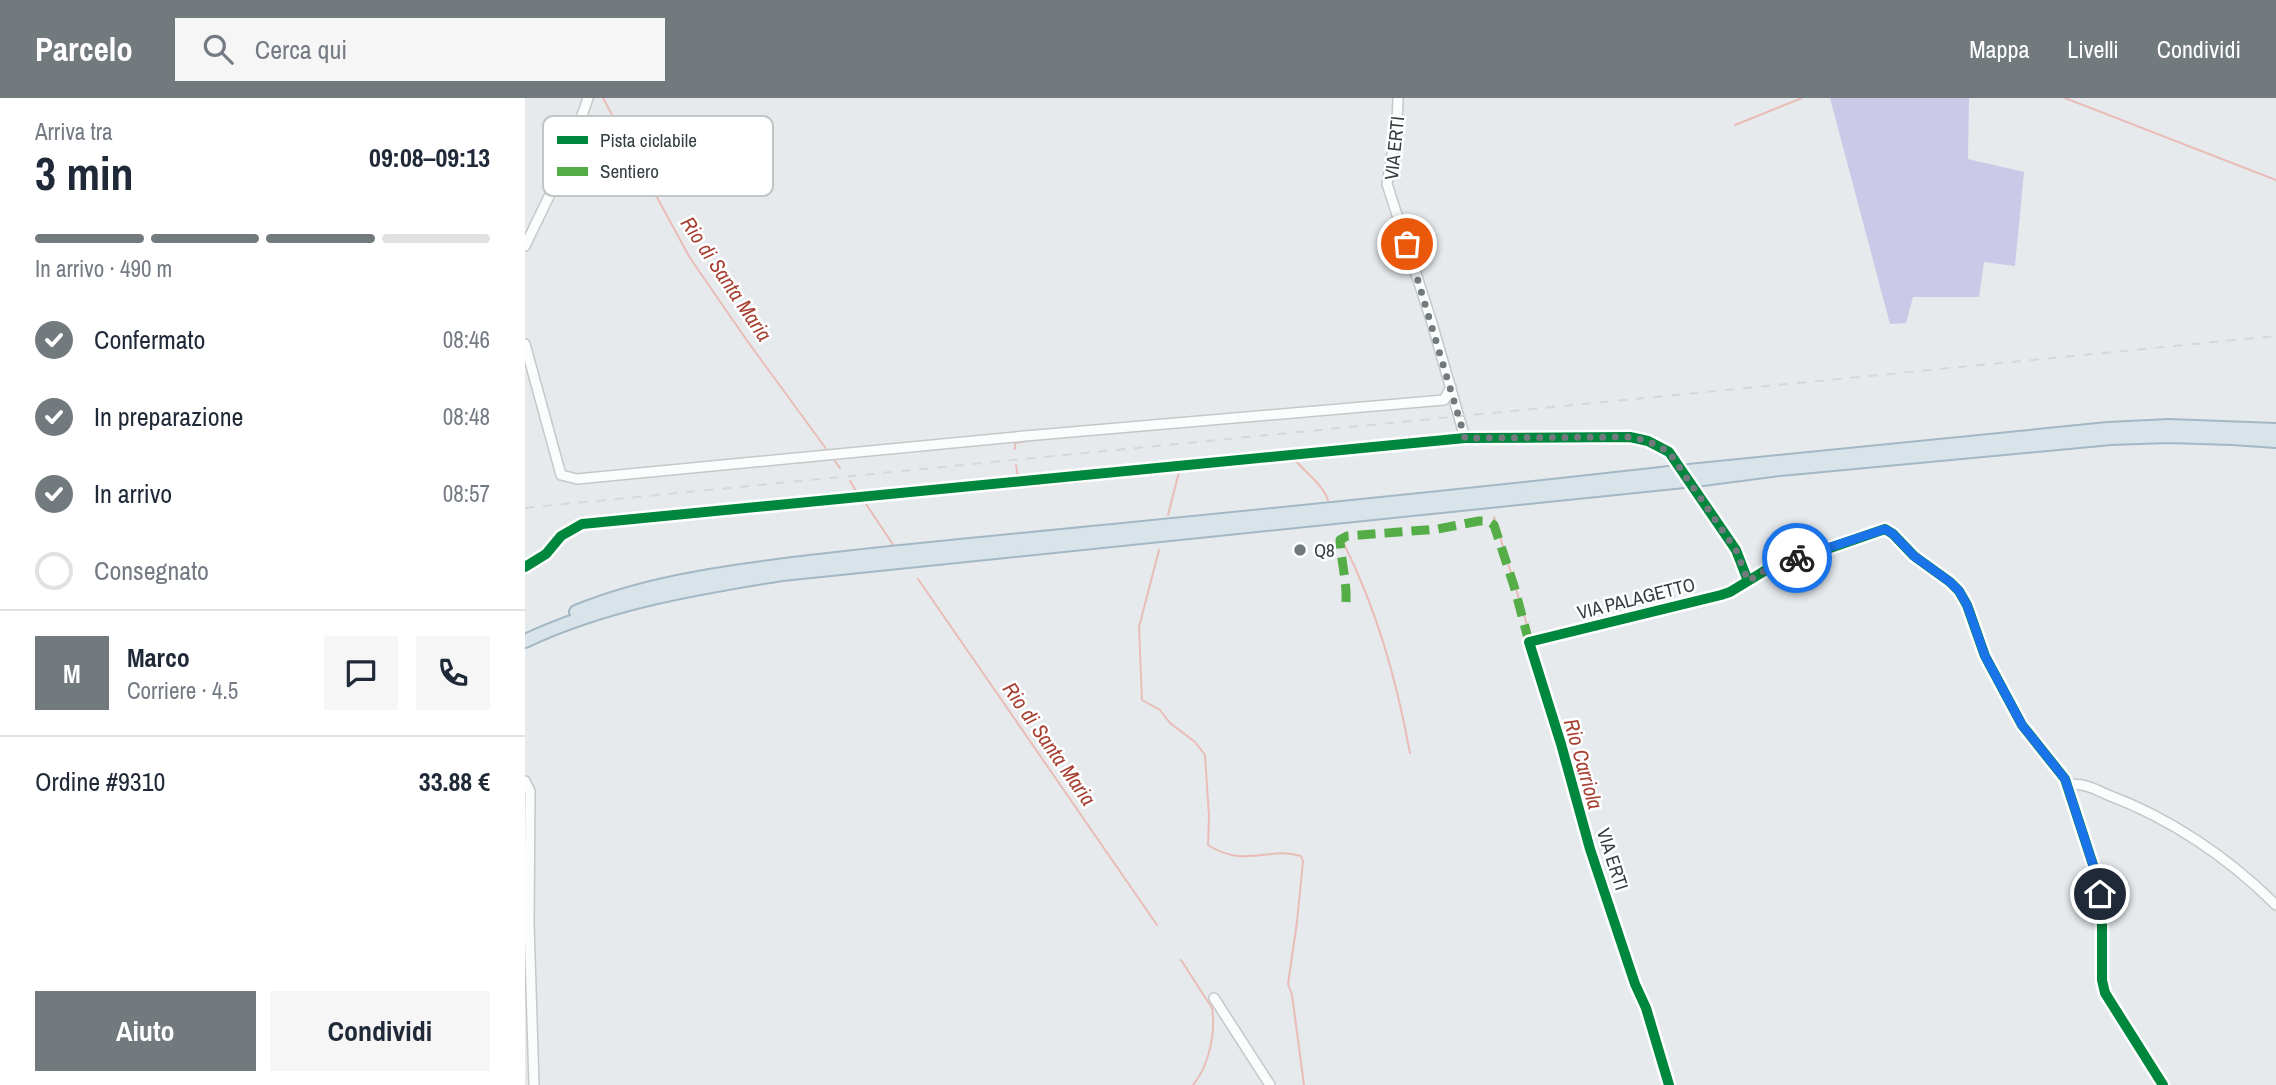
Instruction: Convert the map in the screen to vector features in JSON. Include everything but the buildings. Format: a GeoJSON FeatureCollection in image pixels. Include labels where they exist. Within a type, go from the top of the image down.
{"type":"FeatureCollection","features":[{"type":"Feature","properties":{"kind":"highway"},"geometry":{"type":"LineString","coordinates":[[525,641],[603,611],[660,595],[782,574],[2108,429],[2169,426],[2276,430]]}},
{"type":"Feature","properties":{"kind":"highway"},"geometry":{"type":"LineString","coordinates":[[525,632],[609,598],[753,569],[861,556],[1427,500],[2111,438],[2194,437],[2276,441]]}},
{"type":"Feature","properties":{"kind":"street"},"geometry":{"type":"LineString","coordinates":[[582,116],[588,98]]}},
{"type":"Feature","properties":{"kind":"street","name":"VIA ERTI"},"geometry":{"type":"LineString","coordinates":[[1398,98],[1397,124],[1387,184],[1465,438]]}},
{"type":"Feature","properties":{"kind":"street"},"geometry":{"type":"LineString","coordinates":[[525,246],[549,196]]}},
{"type":"Feature","properties":{"kind":"street"},"geometry":{"type":"LineString","coordinates":[[525,344],[561,475],[577,479],[1028,435],[1444,400],[1451,387]]}},
{"type":"Feature","properties":{"kind":"street"},"geometry":{"type":"LineString","coordinates":[[525,567],[546,554],[561,536],[582,524],[1465,438],[1630,437],[1648,441],[1669,452],[1736,550],[1748,581]]}},
{"type":"Feature","properties":{"kind":"street","name":"VIA PALAGETTO"},"geometry":{"type":"LineString","coordinates":[[1529,642],[1721,595],[1775,566],[1885,529],[1893,534],[1914,556],[1959,591],[1967,605],[1985,656],[2022,725],[2067,785],[2097,877],[2102,912],[2102,980],[2105,993],[2163,1085]]}},
{"type":"Feature","properties":{"kind":"street","name":"VIA ERTI"},"geometry":{"type":"LineString","coordinates":[[1529,642],[1590,849],[1646,1008],[1669,1085]]}},
{"type":"Feature","properties":{"kind":"street"},"geometry":{"type":"LineString","coordinates":[[525,781],[530,792],[529,923],[534,1085]]}},
{"type":"Feature","properties":{"kind":"street"},"geometry":{"type":"LineString","coordinates":[[2067,785],[2077,783],[2135,805],[2160,818],[2246,877],[2276,905]]}},
{"type":"Feature","properties":{"kind":"street"},"geometry":{"type":"LineString","coordinates":[[1213,998],[1270,1085]]}},
{"type":"Feature","properties":{"kind":"shaded area"},"geometry":{"type":"Polygon","coordinates":[[[1830,98],[1969,98],[1968,159],[2024,172],[2015,266],[1984,262],[1979,297],[1913,297],[1906,323],[1890,324],[1830,98]]]}},
{"type":"Feature","properties":{"kind":"waterway","name":"Rio di Santa Maria"},"geometry":{"type":"LineString","coordinates":[[603,98],[613,116]]}},
{"type":"Feature","properties":{"kind":"waterway"},"geometry":{"type":"LineString","coordinates":[[1735,125],[1802,98]]}},
{"type":"Feature","properties":{"kind":"waterway"},"geometry":{"type":"LineString","coordinates":[[2065,98],[2276,180]]}},
{"type":"Feature","properties":{"kind":"waterway","name":"Rio di Santa Maria"},"geometry":{"type":"LineString","coordinates":[[656,196],[690,258],[827,450]]}},
{"type":"Feature","properties":{"kind":"waterway"},"geometry":{"type":"LineString","coordinates":[[1015,449],[1015,443],[1028,441]]}},
{"type":"Feature","properties":{"kind":"waterway","name":"Rio di Santa Maria"},"geometry":{"type":"LineString","coordinates":[[832,457],[840,468]]}},
{"type":"Feature","properties":{"kind":"waterway"},"geometry":{"type":"LineString","coordinates":[[1030,484],[1031,487],[1292,460],[1318,484],[1328,500]]}},
{"type":"Feature","properties":{"kind":"waterway"},"geometry":{"type":"LineString","coordinates":[[1016,465],[1018,477],[1027,476]]}},
{"type":"Feature","properties":{"kind":"waterway"},"geometry":{"type":"LineString","coordinates":[[1168,515],[1179,472]]}},
{"type":"Feature","properties":{"kind":"waterway","name":"Rio di Santa Maria"},"geometry":{"type":"LineString","coordinates":[[850,481],[858,494]]}},
{"type":"Feature","properties":{"kind":"waterway","name":"Rio di Santa Maria"},"geometry":{"type":"LineString","coordinates":[[864,501],[894,546]]}},
{"type":"Feature","properties":{"kind":"waterway","name":"Rio Carriola"},"geometry":{"type":"LineString","coordinates":[[1494,517],[1530,635]]}},
{"type":"Feature","properties":{"kind":"waterway"},"geometry":{"type":"LineString","coordinates":[[1343,542],[1366,593],[1384,645],[1410,753]]}},
{"type":"Feature","properties":{"kind":"waterway"},"geometry":{"type":"LineString","coordinates":[[1159,550],[1139,627],[1142,700],[1160,710],[1170,723],[1195,742],[1205,755],[1208,845],[1234,855],[1289,854],[1301,856],[1303,861],[1288,984],[1292,995],[1304,1085]]}},
{"type":"Feature","properties":{"kind":"waterway","name":"Rio di Santa Maria"},"geometry":{"type":"LineString","coordinates":[[918,579],[1157,925]]}},
{"type":"Feature","properties":{"kind":"waterway","name":"Rio di Santa Maria"},"geometry":{"type":"LineString","coordinates":[[1181,960],[1212,1008],[1213,1017],[1207,1059],[1193,1085]]}},
{"type":"Feature","properties":{"kind":"waterway","name":"Rio Carriola"},"geometry":{"type":"LineString","coordinates":[[1638,979],[1643,990]]}},
{"type":"Feature","properties":{"kind":"railway"},"geometry":{"type":"LineString","coordinates":[[525,508],[2276,336]]}},
{"type":"Feature","properties":{"kind":"marked path"},"geometry":{"type":"LineString","coordinates":[[1346,602],[1340,540],[1347,536],[1438,529],[1488,521],[1494,525],[1529,642]]}},
{"type":"Feature","properties":{"kind":"cycle path"},"geometry":{"type":"LineString","coordinates":[[525,567],[546,554],[561,536],[582,524],[1465,438],[1630,437],[1648,441],[1669,452],[1736,550],[1748,581]]}},
{"type":"Feature","properties":{"kind":"cycle path"},"geometry":{"type":"LineString","coordinates":[[1669,1085],[1646,1008],[1635,984],[1590,849],[1529,642],[1721,595],[1766,570],[1885,529],[1959,591],[1967,605],[1985,656],[2022,725],[2065,779],[2097,877],[2102,912],[2102,980],[2105,993],[2163,1085]]}},
{"type":"Feature","properties":{"kind":"way so far"},"geometry":{"type":"LineString","coordinates":[[1407,244],[1465,438],[1630,437],[1648,441],[1669,452],[1736,550],[1748,581],[1766,570],[1797,558]]}},
{"type":"Feature","properties":{"kind":"place","name":"Q8"},"geometry":{"type":"Point","coordinates":[1300,550]}},
{"type":"Feature","properties":{"kind":"route"},"geometry":{"type":"LineString","coordinates":[[1797,558],[1885,529],[1935,574],[1950,582],[1959,591],[1967,605],[1985,656],[2022,725],[2065,779],[2100,894]]}}]}
